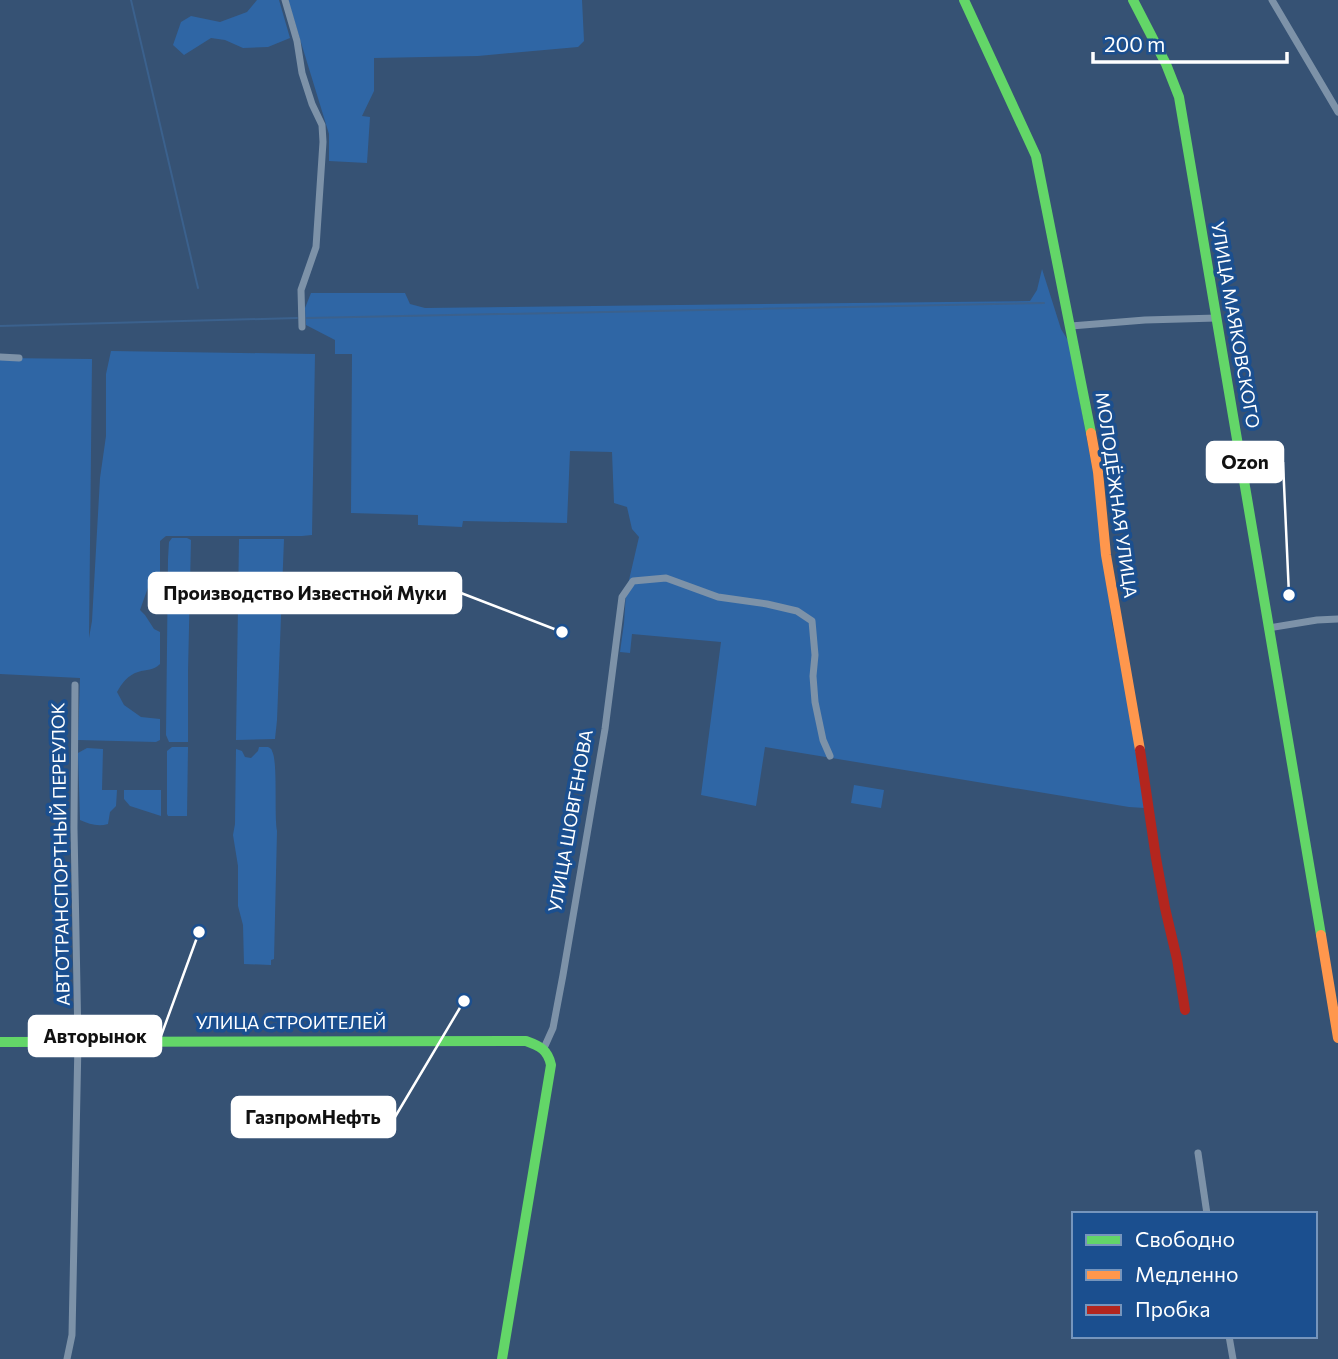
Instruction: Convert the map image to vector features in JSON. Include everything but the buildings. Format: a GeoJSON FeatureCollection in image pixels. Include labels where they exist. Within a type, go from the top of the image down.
{"type":"FeatureCollection","features":[{"type":"Feature","properties":{"kind":"street"},"geometry":{"type":"LineString","coordinates":[[285,0],[297,41],[302,72],[321,125],[323,142],[316,247],[301,290],[302,327]]}},
{"type":"Feature","properties":{"kind":"street","name":"МОЛОДЁЖНАЯ УЛИЦА"},"geometry":{"type":"LineString","coordinates":[[964,0],[1036,156],[1098,472],[1106,555],[1135,714],[1158,871],[1185,1010]]}},
{"type":"Feature","properties":{"kind":"street","name":"УЛИЦА МАЯКОВСКОГО"},"geometry":{"type":"LineString","coordinates":[[1133,0],[1166,64],[1179,97],[1338,1038]]}},
{"type":"Feature","properties":{"kind":"street"},"geometry":{"type":"LineString","coordinates":[[1272,0],[1338,112]]}},
{"type":"Feature","properties":{"kind":"street"},"geometry":{"type":"LineString","coordinates":[[1071,326],[1217,318]]}},
{"type":"Feature","properties":{"kind":"street"},"geometry":{"type":"LineString","coordinates":[[0,357],[19,358]]}},
{"type":"Feature","properties":{"kind":"street","name":"УЛИЦА ШОВГЕНОВА"},"geometry":{"type":"LineString","coordinates":[[502,1359],[551,1065],[549,1055],[541,1046],[554,1028],[605,729],[622,597],[632,581],[666,578],[718,597],[797,611],[812,621],[815,702],[823,740],[830,755]]}},
{"type":"Feature","properties":{"kind":"street"},"geometry":{"type":"LineString","coordinates":[[1268,628],[1317,620],[1338,620]]}},
{"type":"Feature","properties":{"kind":"street","name":"АВТОТРАНСПОРТНЫЙ ПЕРЕУЛОК"},"geometry":{"type":"LineString","coordinates":[[67,1359],[72,1335],[78,1042],[74,828],[75,685]]}},
{"type":"Feature","properties":{"kind":"street","name":"УЛИЦА СТРОИТЕЛЕЙ"},"geometry":{"type":"LineString","coordinates":[[0,1042],[526,1041],[541,1046]]}},
{"type":"Feature","properties":{"kind":"street"},"geometry":{"type":"LineString","coordinates":[[1198,1153],[1207,1212]]}},
{"type":"Feature","properties":{"kind":"street"},"geometry":{"type":"LineString","coordinates":[[1229,1338],[1233,1359]]}},
{"type":"Feature","properties":{"kind":"shaded area"},"geometry":{"type":"Polygon","coordinates":[[[257,0],[279,0],[290,38],[268,47],[243,48],[225,40],[211,38],[184,55],[173,45],[181,22],[191,16],[220,22],[247,12],[257,0]]]}},
{"type":"Feature","properties":{"kind":"shaded area"},"geometry":{"type":"Polygon","coordinates":[[[288,0],[582,0],[584,41],[578,47],[478,56],[374,58],[374,91],[362,116],[370,117],[367,163],[329,161],[329,134],[288,0]]]}},
{"type":"Feature","properties":{"kind":"shaded area"},"geometry":{"type":"Polygon","coordinates":[[[1042,269],[1061,329],[1069,342],[1095,483],[1112,623],[1131,713],[1145,808],[765,747],[756,806],[701,795],[721,642],[632,634],[630,653],[620,652],[626,593],[639,537],[632,529],[627,507],[614,503],[612,452],[570,451],[567,523],[463,521],[462,527],[418,525],[418,515],[351,513],[352,354],[335,354],[335,340],[306,325],[305,308],[311,293],[405,293],[410,304],[425,308],[1030,301],[1037,290],[1042,269]]]}},
{"type":"Feature","properties":{"kind":"shaded area"},"geometry":{"type":"Polygon","coordinates":[[[111,351],[315,354],[312,535],[166,536],[160,541],[160,585],[151,579],[140,610],[154,629],[160,632],[160,664],[131,675],[117,692],[124,705],[141,717],[160,719],[160,740],[156,742],[78,740],[80,678],[0,674],[0,358],[92,359],[89,638],[100,478],[106,436],[106,374],[111,351]]]}},
{"type":"Feature","properties":{"kind":"shaded area"},"geometry":{"type":"Polygon","coordinates":[[[172,538],[191,540],[188,742],[169,742],[166,735],[168,559],[169,542],[172,538]]]}},
{"type":"Feature","properties":{"kind":"shaded area"},"geometry":{"type":"Polygon","coordinates":[[[239,539],[284,539],[275,739],[236,740],[239,539]]]}},
{"type":"Feature","properties":{"kind":"shaded area"},"geometry":{"type":"Polygon","coordinates":[[[172,747],[188,747],[187,816],[167,814],[167,751],[172,747]]]}},
{"type":"Feature","properties":{"kind":"shaded area"},"geometry":{"type":"Polygon","coordinates":[[[259,747],[271,749],[275,765],[277,831],[274,959],[271,960],[271,965],[244,964],[243,925],[238,906],[238,866],[233,835],[236,749],[242,751],[245,757],[251,758],[259,747]]]}},
{"type":"Feature","properties":{"kind":"shaded area"},"geometry":{"type":"Polygon","coordinates":[[[87,748],[103,749],[102,790],[117,790],[116,806],[110,812],[108,824],[94,825],[80,820],[78,753],[87,748]]]}},
{"type":"Feature","properties":{"kind":"shaded area"},"geometry":{"type":"Polygon","coordinates":[[[854,785],[884,790],[881,808],[851,803],[854,785]]]}},
{"type":"Feature","properties":{"kind":"shaded area"},"geometry":{"type":"Polygon","coordinates":[[[124,790],[161,790],[161,816],[130,806],[124,799],[124,790]]]}},
{"type":"Feature","properties":{"kind":"waterway"},"geometry":{"type":"LineString","coordinates":[[131,0],[198,288]]}},
{"type":"Feature","properties":{"kind":"waterway"},"geometry":{"type":"LineString","coordinates":[[307,318],[1044,303]]}},
{"type":"Feature","properties":{"kind":"waterway"},"geometry":{"type":"LineString","coordinates":[[0,326],[297,318]]}},
{"type":"Feature","properties":{"kind":"traffic: fast"},"geometry":{"type":"LineString","coordinates":[[964,0],[1036,156],[1091,433]]}},
{"type":"Feature","properties":{"kind":"traffic: fast"},"geometry":{"type":"LineString","coordinates":[[1133,0],[1166,64],[1179,97],[1321,935]]}},
{"type":"Feature","properties":{"kind":"traffic: fast"},"geometry":{"type":"LineString","coordinates":[[0,1042],[526,1041],[539,1047],[548,1056],[551,1065],[502,1359]]}},
{"type":"Feature","properties":{"kind":"traffic: slow"},"geometry":{"type":"LineString","coordinates":[[1091,433],[1098,472],[1106,555],[1140,750]]}},
{"type":"Feature","properties":{"kind":"traffic: slow"},"geometry":{"type":"LineString","coordinates":[[1321,935],[1338,1038]]}},
{"type":"Feature","properties":{"kind":"traffic: jam"},"geometry":{"type":"LineString","coordinates":[[1140,750],[1156,858],[1185,1010]]}},
{"type":"Feature","properties":{"kind":"place","name":"Ozon"},"geometry":{"type":"Point","coordinates":[1289,595]}},
{"type":"Feature","properties":{"kind":"place","name":"Производство Известной Муки"},"geometry":{"type":"Point","coordinates":[562,632]}},
{"type":"Feature","properties":{"kind":"place","name":"Авторынок"},"geometry":{"type":"Point","coordinates":[199,932]}},
{"type":"Feature","properties":{"kind":"place","name":"ГазпромНефть"},"geometry":{"type":"Point","coordinates":[464,1001]}}]}
